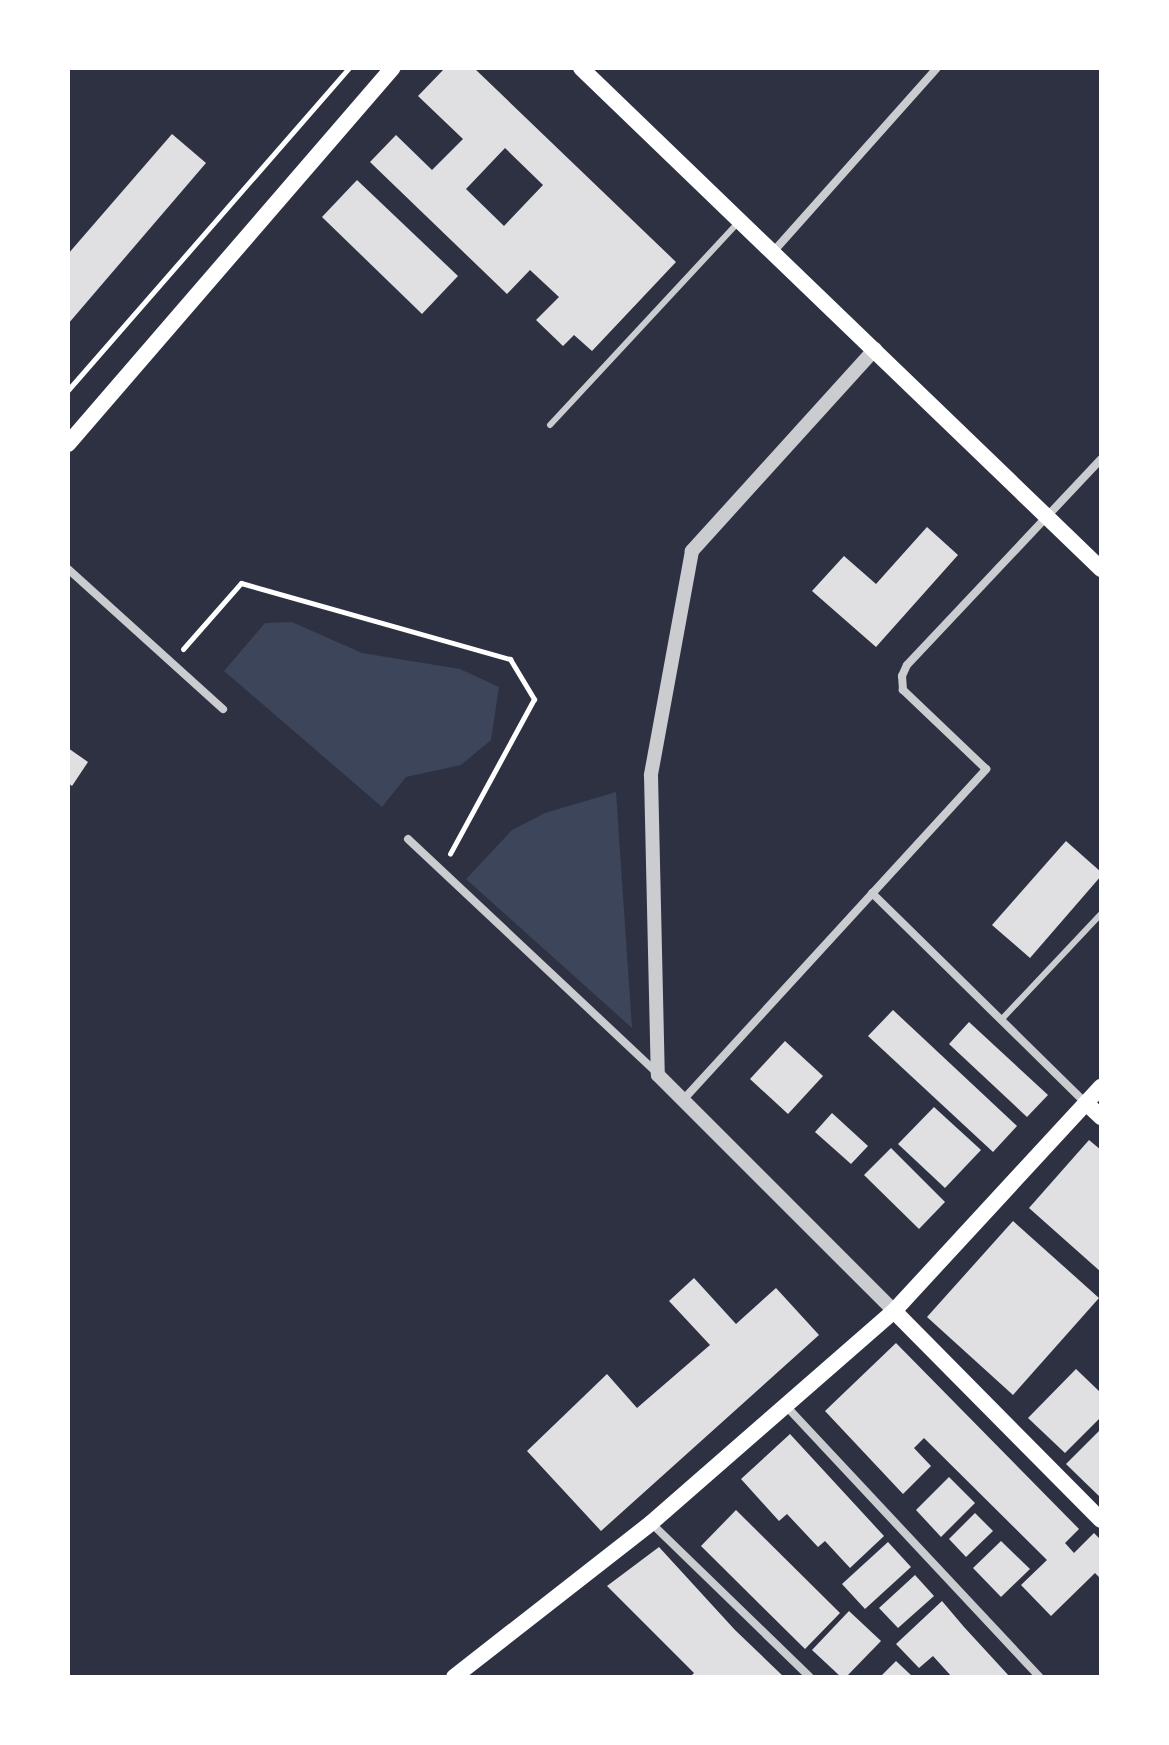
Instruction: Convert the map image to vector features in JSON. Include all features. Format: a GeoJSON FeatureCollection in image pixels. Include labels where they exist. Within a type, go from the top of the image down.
{"type":"FeatureCollection","features":[{"type":"Feature","properties":{"kind":"main road"},"geometry":{"type":"LineString","coordinates":[[68,444],[393,68]]}},
{"type":"Feature","properties":{"kind":"main road"},"geometry":{"type":"LineString","coordinates":[[581,68],[1101,569]]}},
{"type":"Feature","properties":{"kind":"main road"},"geometry":{"type":"LineString","coordinates":[[454,1677],[651,1523],[894,1311],[1101,1087]]}},
{"type":"Feature","properties":{"kind":"main road"},"geometry":{"type":"LineString","coordinates":[[1086,1103],[1101,1117]]}},
{"type":"Feature","properties":{"kind":"main road"},"geometry":{"type":"LineString","coordinates":[[894,1311],[1101,1520]]}},
{"type":"Feature","properties":{"kind":"street"},"geometry":{"type":"LineString","coordinates":[[773,252],[937,68]]}},
{"type":"Feature","properties":{"kind":"street"},"geometry":{"type":"LineString","coordinates":[[658,1075],[651,775],[692,551],[875,349]]}},
{"type":"Feature","properties":{"kind":"street"},"geometry":{"type":"LineString","coordinates":[[683,1100],[986,769],[903,690],[902,676],[907,665],[1101,459]]}},
{"type":"Feature","properties":{"kind":"street"},"geometry":{"type":"LineString","coordinates":[[68,569],[223,709]]}},
{"type":"Feature","properties":{"kind":"street"},"geometry":{"type":"LineString","coordinates":[[408,839],[658,1075],[894,1311]]}},
{"type":"Feature","properties":{"kind":"street"},"geometry":{"type":"LineString","coordinates":[[872,893],[1086,1103]]}},
{"type":"Feature","properties":{"kind":"street"},"geometry":{"type":"LineString","coordinates":[[786,1406],[1040,1677]]}},
{"type":"Feature","properties":{"kind":"street"},"geometry":{"type":"LineString","coordinates":[[651,1523],[810,1677]]}},
{"type":"Feature","properties":{"kind":"lane"},"geometry":{"type":"LineString","coordinates":[[550,425],[740,220]]}},
{"type":"Feature","properties":{"kind":"lane"},"geometry":{"type":"LineString","coordinates":[[1001,1020],[1101,914]]}},
{"type":"Feature","properties":{"kind":"path"},"geometry":{"type":"LineString","coordinates":[[68,390],[349,68]]}},
{"type":"Feature","properties":{"kind":"path"},"geometry":{"type":"LineString","coordinates":[[171,664],[241,583],[510,659],[534,699],[441,869]]}},
{"type":"Feature","properties":{"kind":"shaded area"},"geometry":{"type":"Polygon","coordinates":[[[292,622],[362,653],[460,669],[499,687],[491,740],[461,765],[406,777],[382,807],[224,671],[265,623],[292,622]]]}},
{"type":"Feature","properties":{"kind":"shaded area"},"geometry":{"type":"Polygon","coordinates":[[[616,792],[632,1028],[466,879],[512,830],[545,813],[616,792]]]}},
{"type":"Feature","properties":{"kind":"building"},"geometry":{"type":"Polygon","coordinates":[[[445,68],[474,68],[676,262],[592,351],[574,335],[563,346],[536,320],[559,297],[530,270],[507,294],[370,162],[396,135],[432,170],[463,139],[418,96],[445,68]],[[505,148],[466,189],[504,226],[543,185],[505,148]]]}},
{"type":"Feature","properties":{"kind":"building"},"geometry":{"type":"Polygon","coordinates":[[[172,134],[206,163],[68,324],[68,254],[172,134]]]}},
{"type":"Feature","properties":{"kind":"building"},"geometry":{"type":"Polygon","coordinates":[[[357,180],[458,276],[422,314],[322,217],[357,180]]]}},
{"type":"Feature","properties":{"kind":"building"},"geometry":{"type":"Polygon","coordinates":[[[927,527],[958,555],[876,647],[812,591],[844,556],[876,584],[927,527]]]}},
{"type":"Feature","properties":{"kind":"building"},"geometry":{"type":"Polygon","coordinates":[[[68,748],[88,762],[72,786],[68,783],[68,748]]]}},
{"type":"Feature","properties":{"kind":"building"},"geometry":{"type":"Polygon","coordinates":[[[1066,841],[1101,872],[1101,876],[1030,958],[992,925],[1066,841]]]}},
{"type":"Feature","properties":{"kind":"building"},"geometry":{"type":"Polygon","coordinates":[[[893,1010],[1017,1126],[993,1152],[868,1036],[893,1010]]]}},
{"type":"Feature","properties":{"kind":"building"},"geometry":{"type":"Polygon","coordinates":[[[969,1022],[1048,1095],[1027,1117],[949,1044],[969,1022]]]}},
{"type":"Feature","properties":{"kind":"building"},"geometry":{"type":"Polygon","coordinates":[[[785,1041],[823,1076],[788,1114],[750,1079],[785,1041]]]}},
{"type":"Feature","properties":{"kind":"building"},"geometry":{"type":"Polygon","coordinates":[[[934,1107],[981,1150],[945,1188],[898,1144],[934,1107]]]}},
{"type":"Feature","properties":{"kind":"building"},"geometry":{"type":"Polygon","coordinates":[[[832,1113],[868,1146],[851,1164],[815,1132],[832,1113]]]}},
{"type":"Feature","properties":{"kind":"building"},"geometry":{"type":"Polygon","coordinates":[[[1089,1140],[1101,1150],[1101,1272],[1029,1208],[1089,1140]]]}},
{"type":"Feature","properties":{"kind":"building"},"geometry":{"type":"Polygon","coordinates":[[[891,1148],[945,1202],[919,1229],[864,1175],[891,1148]]]}},
{"type":"Feature","properties":{"kind":"building"},"geometry":{"type":"Polygon","coordinates":[[[1013,1221],[1099,1298],[1013,1395],[927,1317],[1013,1221]]]}},
{"type":"Feature","properties":{"kind":"building"},"geometry":{"type":"Polygon","coordinates":[[[694,1278],[736,1324],[776,1288],[819,1335],[601,1531],[527,1451],[607,1374],[637,1408],[710,1345],[669,1301],[694,1278]]]}},
{"type":"Feature","properties":{"kind":"building"},"geometry":{"type":"Polygon","coordinates":[[[896,1343],[1079,1529],[1065,1543],[1074,1553],[1094,1533],[1101,1540],[1101,1579],[1095,1573],[1051,1616],[1021,1585],[1047,1560],[924,1438],[914,1448],[931,1466],[903,1494],[825,1411],[896,1343]]]}},
{"type":"Feature","properties":{"kind":"building"},"geometry":{"type":"Polygon","coordinates":[[[1076,1369],[1101,1393],[1101,1417],[1065,1453],[1028,1418],[1076,1369]]]}},
{"type":"Feature","properties":{"kind":"building"},"geometry":{"type":"Polygon","coordinates":[[[1101,1429],[1101,1498],[1066,1464],[1101,1429]]]}},
{"type":"Feature","properties":{"kind":"building"},"geometry":{"type":"Polygon","coordinates":[[[790,1434],[884,1536],[850,1568],[825,1541],[818,1547],[787,1514],[779,1521],[741,1479],[790,1434]]]}},
{"type":"Feature","properties":{"kind":"building"},"geometry":{"type":"Polygon","coordinates":[[[949,1477],[975,1503],[941,1537],[916,1510],[949,1477]]]}},
{"type":"Feature","properties":{"kind":"building"},"geometry":{"type":"Polygon","coordinates":[[[736,1510],[840,1613],[805,1649],[701,1546],[736,1510]]]}},
{"type":"Feature","properties":{"kind":"building"},"geometry":{"type":"Polygon","coordinates":[[[975,1513],[993,1531],[966,1557],[949,1539],[975,1513]]]}},
{"type":"Feature","properties":{"kind":"building"},"geometry":{"type":"Polygon","coordinates":[[[1001,1541],[1030,1569],[1001,1597],[973,1568],[1001,1541]]]}},
{"type":"Feature","properties":{"kind":"building"},"geometry":{"type":"Polygon","coordinates":[[[888,1542],[911,1567],[865,1609],[842,1584],[888,1542]]]}},
{"type":"Feature","properties":{"kind":"building"},"geometry":{"type":"Polygon","coordinates":[[[659,1547],[735,1630],[784,1677],[690,1677],[694,1673],[607,1586],[659,1547]]]}},
{"type":"Feature","properties":{"kind":"building"},"geometry":{"type":"Polygon","coordinates":[[[915,1575],[934,1596],[898,1628],[879,1608],[915,1575]]]}},
{"type":"Feature","properties":{"kind":"building"},"geometry":{"type":"Polygon","coordinates":[[[942,1601],[1010,1677],[952,1677],[933,1656],[919,1668],[896,1644],[942,1601]]]}},
{"type":"Feature","properties":{"kind":"building"},"geometry":{"type":"Polygon","coordinates":[[[849,1611],[881,1641],[846,1677],[841,1677],[812,1650],[849,1611]]]}},
{"type":"Feature","properties":{"kind":"building"},"geometry":{"type":"Polygon","coordinates":[[[896,1661],[913,1677],[880,1677],[896,1661]]]}}]}
